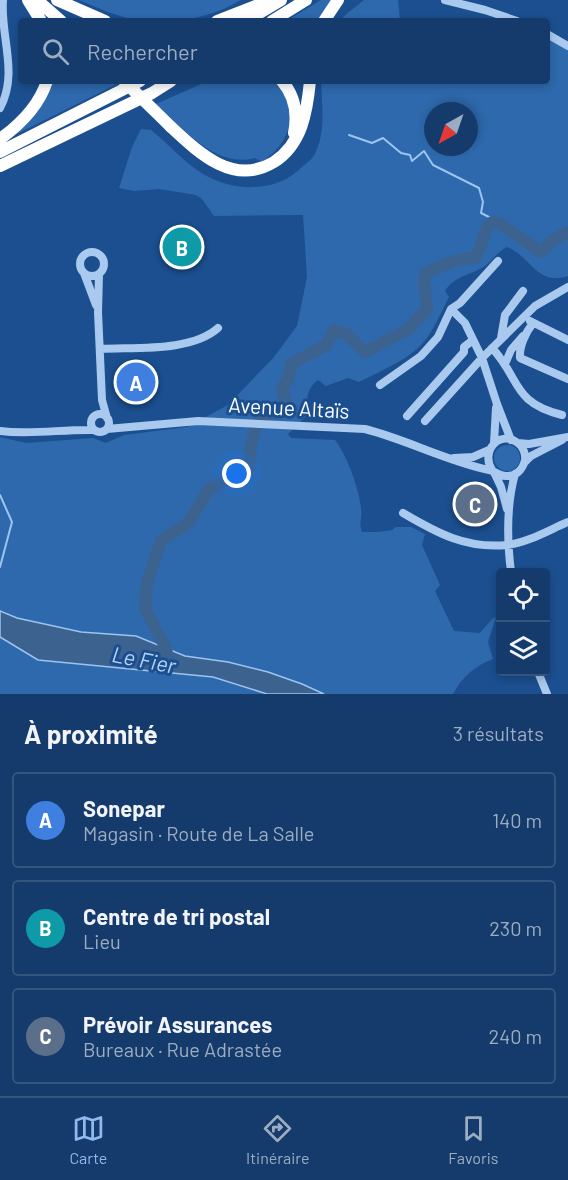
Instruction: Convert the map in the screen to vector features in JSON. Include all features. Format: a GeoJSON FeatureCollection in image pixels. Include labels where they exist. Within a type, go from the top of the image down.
{"type":"FeatureCollection","features":[{"type":"Feature","properties":{"kind":"highway"},"geometry":{"type":"LineString","coordinates":[[28,0],[39,18]]}},
{"type":"Feature","properties":{"kind":"highway"},"geometry":{"type":"LineString","coordinates":[[37,0],[58,18]]}},
{"type":"Feature","properties":{"kind":"highway"},"geometry":{"type":"LineString","coordinates":[[41,0],[58,18]]}},
{"type":"Feature","properties":{"kind":"highway"},"geometry":{"type":"LineString","coordinates":[[57,0],[98,18]]}},
{"type":"Feature","properties":{"kind":"highway"},"geometry":{"type":"LineString","coordinates":[[225,18],[271,0]]}},
{"type":"Feature","properties":{"kind":"highway"},"geometry":{"type":"LineString","coordinates":[[251,18],[281,0]]}},
{"type":"Feature","properties":{"kind":"highway"},"geometry":{"type":"LineString","coordinates":[[277,18],[306,0]]}},
{"type":"Feature","properties":{"kind":"highway"},"geometry":{"type":"LineString","coordinates":[[326,18],[338,0]]}},
{"type":"Feature","properties":{"kind":"highway"},"geometry":{"type":"LineString","coordinates":[[0,139],[31,111],[46,84]]}},
{"type":"Feature","properties":{"kind":"highway"},"geometry":{"type":"LineString","coordinates":[[127,84],[204,156],[227,168],[241,170],[256,170],[276,160],[296,139],[302,126],[309,84]]}},
{"type":"Feature","properties":{"kind":"highway"},"geometry":{"type":"LineString","coordinates":[[0,152],[134,84]]}},
{"type":"Feature","properties":{"kind":"highway"},"geometry":{"type":"LineString","coordinates":[[152,93],[166,84]]}},
{"type":"Feature","properties":{"kind":"highway"},"geometry":{"type":"LineString","coordinates":[[0,166],[174,84]]}},
{"type":"Feature","properties":{"kind":"highway"},"geometry":{"type":"LineString","coordinates":[[284,84],[291,94],[296,114],[294,134],[286,151]]}},
{"type":"Feature","properties":{"kind":"street"},"geometry":{"type":"LineString","coordinates":[[445,0],[472,3],[510,18]]}},
{"type":"Feature","properties":{"kind":"street"},"geometry":{"type":"LineString","coordinates":[[0,108],[6,92],[1,4]]}},
{"type":"Feature","properties":{"kind":"street"},"geometry":{"type":"LineString","coordinates":[[550,36],[568,46]]}},
{"type":"Feature","properties":{"kind":"street"},"geometry":{"type":"LineString","coordinates":[[84,273],[91,276],[99,274],[104,268],[100,254],[93,252],[85,254],[80,260],[80,267],[90,285],[98,312]]}},
{"type":"Feature","properties":{"kind":"street"},"geometry":{"type":"LineString","coordinates":[[380,385],[421,356],[438,337],[451,309],[460,303],[498,261]]}},
{"type":"Feature","properties":{"kind":"street"},"geometry":{"type":"LineString","coordinates":[[0,430],[33,433],[77,429],[101,432],[107,429],[108,419],[102,400],[98,312],[99,274]]}},
{"type":"Feature","properties":{"kind":"street"},"geometry":{"type":"LineString","coordinates":[[425,421],[482,358],[535,306],[568,287]]}},
{"type":"Feature","properties":{"kind":"street"},"geometry":{"type":"LineString","coordinates":[[501,339],[505,315],[524,291]]}},
{"type":"Feature","properties":{"kind":"street"},"geometry":{"type":"LineString","coordinates":[[451,309],[465,323],[482,358],[497,404],[515,441],[525,455],[525,462]]}},
{"type":"Feature","properties":{"kind":"street"},"geometry":{"type":"LineString","coordinates":[[525,316],[533,323],[568,340]]}},
{"type":"Feature","properties":{"kind":"street"},"geometry":{"type":"LineString","coordinates":[[505,364],[512,350],[533,323]]}},
{"type":"Feature","properties":{"kind":"street"},"geometry":{"type":"LineString","coordinates":[[101,349],[172,345],[207,336],[218,327]]}},
{"type":"Feature","properties":{"kind":"street"},"geometry":{"type":"LineString","coordinates":[[525,333],[520,358],[568,379]]}},
{"type":"Feature","properties":{"kind":"street"},"geometry":{"type":"LineString","coordinates":[[407,416],[464,352],[464,347],[473,340]]}},
{"type":"Feature","properties":{"kind":"street"},"geometry":{"type":"LineString","coordinates":[[492,348],[505,364],[521,393],[544,410],[562,415]]}},
{"type":"Feature","properties":{"kind":"street"},"geometry":{"type":"LineString","coordinates":[[94,430],[93,419],[102,400]]}},
{"type":"Feature","properties":{"kind":"street"},"geometry":{"type":"LineString","coordinates":[[497,404],[488,464],[501,487],[509,516]]}},
{"type":"Feature","properties":{"kind":"street"},"geometry":{"type":"LineString","coordinates":[[77,429],[101,414],[108,419]]}},
{"type":"Feature","properties":{"kind":"street","name":"Avenue Altaïs"},"geometry":{"type":"LineString","coordinates":[[108,419],[122,426]]}},
{"type":"Feature","properties":{"kind":"street","name":"Avenue Altaïs"},"geometry":{"type":"LineString","coordinates":[[107,429],[198,421],[365,429],[392,436],[467,466],[493,471]]}},
{"type":"Feature","properties":{"kind":"street"},"geometry":{"type":"LineString","coordinates":[[492,446],[502,439],[529,444],[568,437]]}},
{"type":"Feature","properties":{"kind":"street"},"geometry":{"type":"LineString","coordinates":[[493,471],[507,477],[515,474],[531,456],[568,437]]}},
{"type":"Feature","properties":{"kind":"street","name":"Avenue Altaïs"},"geometry":{"type":"LineString","coordinates":[[449,458],[473,458],[492,446]]}},
{"type":"Feature","properties":{"kind":"street"},"geometry":{"type":"LineString","coordinates":[[510,568],[508,545],[509,516],[511,488],[515,474]]}},
{"type":"Feature","properties":{"kind":"street"},"geometry":{"type":"LineString","coordinates":[[403,513],[441,535],[468,543],[508,545],[568,522]]}},
{"type":"Feature","properties":{"kind":"street"},"geometry":{"type":"LineString","coordinates":[[539,676],[546,694]]}},
{"type":"Feature","properties":{"kind":"shaded area"},"geometry":{"type":"Polygon","coordinates":[[[78,0],[241,0],[229,7],[194,18],[121,16],[78,0]]]}},
{"type":"Feature","properties":{"kind":"shaded area"},"geometry":{"type":"Polygon","coordinates":[[[321,0],[334,0],[323,18],[291,18],[321,0]]]}},
{"type":"Feature","properties":{"kind":"shaded area"},"geometry":{"type":"Polygon","coordinates":[[[364,0],[398,0],[400,18],[342,18],[364,0]]]}},
{"type":"Feature","properties":{"kind":"shaded area"},"geometry":{"type":"Polygon","coordinates":[[[550,37],[568,41],[568,276],[557,278],[541,274],[515,251],[507,247],[485,266],[449,286],[445,291],[449,297],[435,324],[427,338],[411,354],[359,382],[348,378],[326,386],[318,380],[309,392],[307,415],[288,434],[291,438],[335,440],[344,454],[355,482],[360,500],[362,532],[411,527],[425,534],[422,545],[440,585],[435,591],[454,631],[480,633],[496,617],[488,642],[493,659],[470,673],[453,694],[324,694],[268,672],[228,662],[185,656],[136,636],[81,632],[17,618],[0,611],[0,437],[26,443],[93,438],[106,443],[124,435],[187,427],[228,405],[274,357],[297,326],[307,277],[303,215],[214,216],[202,199],[196,195],[159,189],[134,191],[119,188],[132,147],[141,129],[151,130],[187,162],[212,179],[252,187],[279,182],[291,176],[309,161],[315,154],[322,127],[321,84],[550,84],[550,37]]]}},
{"type":"Feature","properties":{"kind":"shaded area"},"geometry":{"type":"Polygon","coordinates":[[[48,84],[117,84],[3,141],[48,84]]]}},
{"type":"Feature","properties":{"kind":"shaded area"},"geometry":{"type":"Polygon","coordinates":[[[201,84],[277,84],[289,102],[288,131],[278,148],[262,162],[255,158],[241,160],[227,158],[213,152],[188,135],[156,104],[201,84]]]}},
{"type":"Feature","properties":{"kind":"shaded area"},"geometry":{"type":"Polygon","coordinates":[[[507,445],[516,449],[520,458],[516,467],[507,471],[498,467],[494,458],[498,449],[507,445]]]}},
{"type":"Feature","properties":{"kind":"shaded area"},"geometry":{"type":"Polygon","coordinates":[[[0,637],[38,660],[213,677],[267,694],[0,694],[0,637]]]}},
{"type":"Feature","properties":{"kind":"water","name":"Le Fier"},"geometry":{"type":"Polygon","coordinates":[[[0,611],[17,618],[81,632],[136,636],[185,656],[228,662],[268,672],[324,694],[267,694],[213,677],[38,660],[0,637],[0,611]]]}},
{"type":"Feature","properties":{"kind":"waterway"},"geometry":{"type":"LineString","coordinates":[[349,135],[372,143],[383,138],[401,153],[410,155],[412,161],[424,151],[433,165],[479,188],[483,202],[481,213],[491,218],[492,222]]}},
{"type":"Feature","properties":{"kind":"waterway"},"geometry":{"type":"LineString","coordinates":[[169,663],[166,649],[145,608],[147,582],[161,541],[188,523],[209,489],[249,469],[252,441],[259,421],[269,413],[282,412],[287,408],[282,388],[289,378],[291,364],[326,345],[334,330],[346,334],[365,352],[407,330],[427,309],[425,273],[454,261],[476,257],[488,226],[492,222],[499,223],[541,252],[552,241],[568,232]]}},
{"type":"Feature","properties":{"kind":"waterway"},"geometry":{"type":"LineString","coordinates":[[0,495],[12,522],[0,567]]}},
{"type":"Feature","properties":{"kind":"place","name":"Centre de tri postal"},"geometry":{"type":"Point","coordinates":[182,247]}},
{"type":"Feature","properties":{"kind":"place","name":"Sonepar"},"geometry":{"type":"Point","coordinates":[136,382]}},
{"type":"Feature","properties":{"kind":"place","name":"Prévoir Assurances"},"geometry":{"type":"Point","coordinates":[475,504]}}]}
